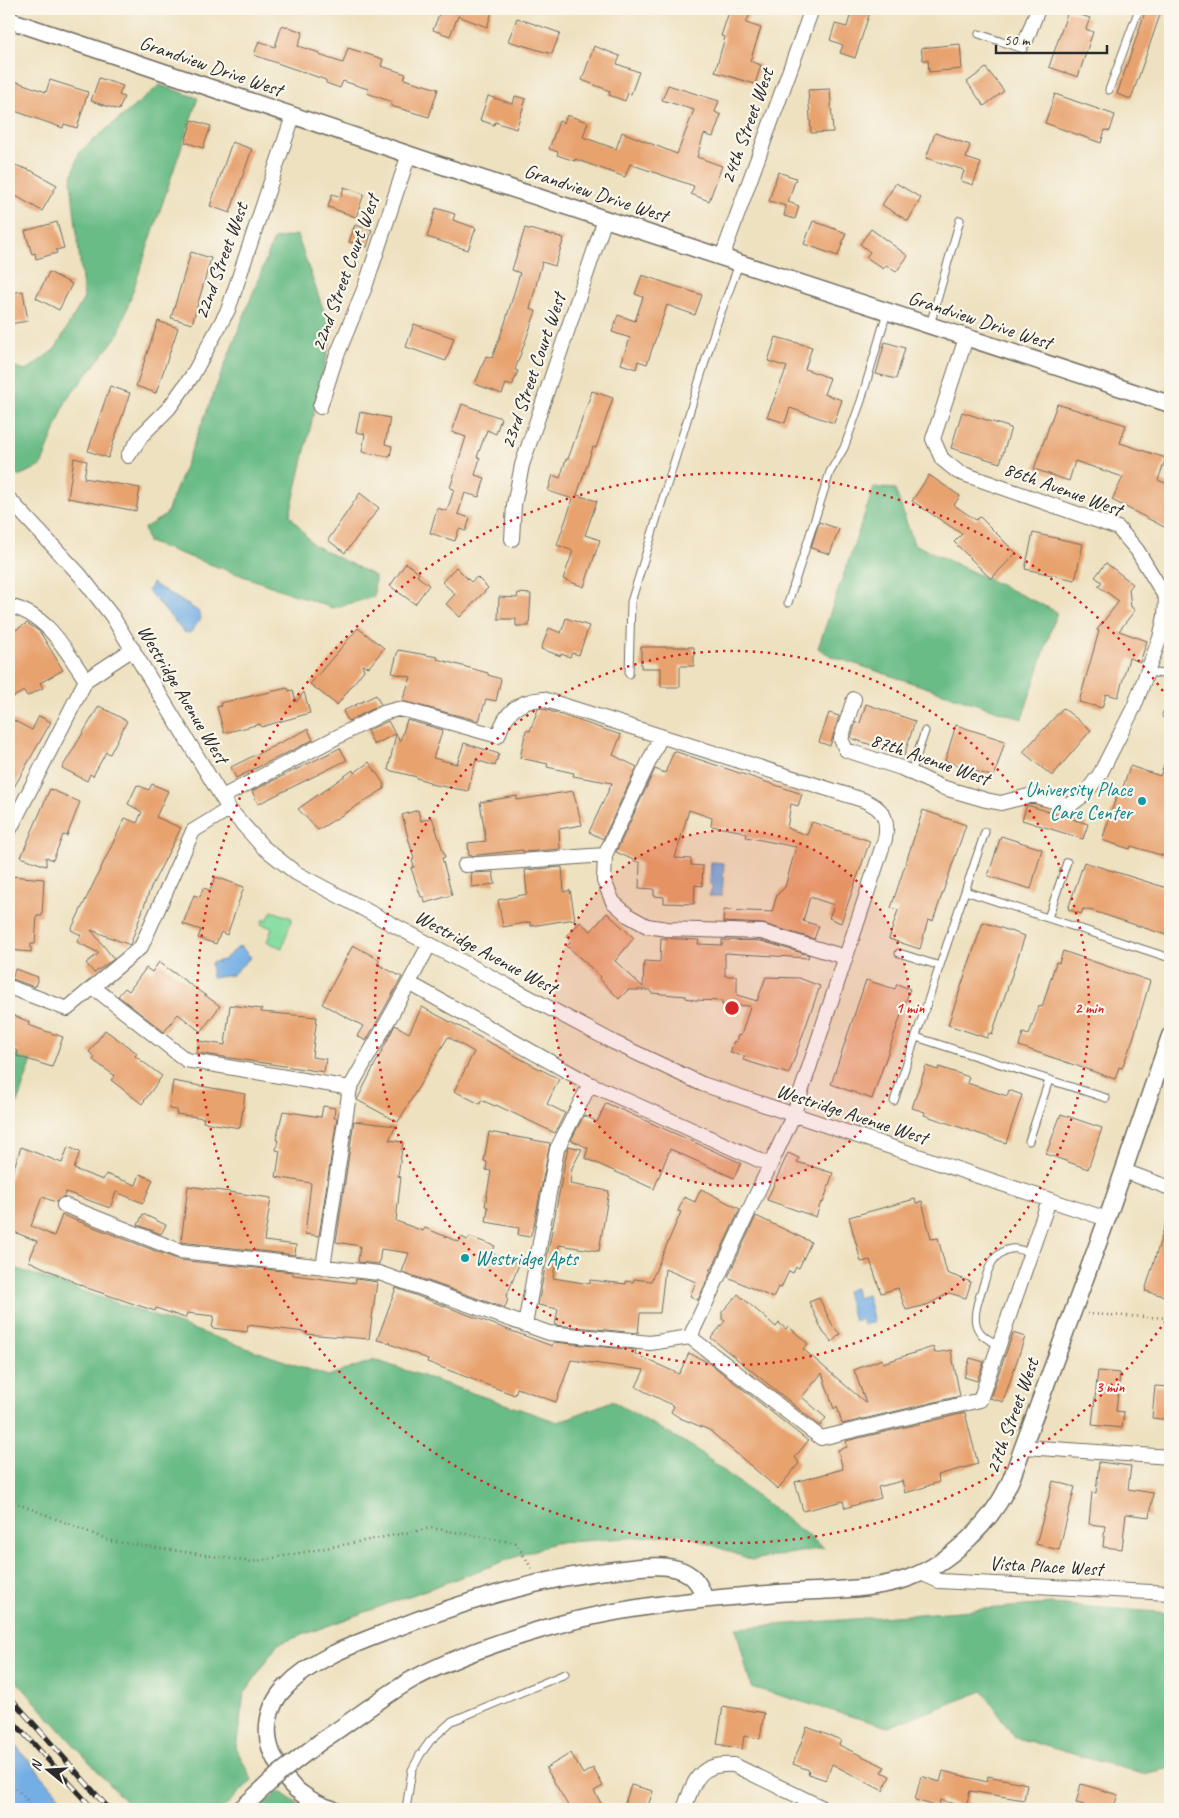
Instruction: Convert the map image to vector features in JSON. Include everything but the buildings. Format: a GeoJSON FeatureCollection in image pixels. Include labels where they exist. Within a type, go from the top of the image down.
{"type":"FeatureCollection","features":[{"type":"Feature","properties":{"kind":"street","name":"24th Street West"},"geometry":{"type":"LineString","coordinates":[[722,257],[812,9]]}},
{"type":"Feature","properties":{"kind":"street"},"geometry":{"type":"LineString","coordinates":[[1026,40],[1038,9]]}},
{"type":"Feature","properties":{"kind":"street","name":"Grandview Drive West"},"geometry":{"type":"LineString","coordinates":[[9,20],[293,116],[966,338],[1169,398]]}},
{"type":"Feature","properties":{"kind":"street","name":"22nd Street West"},"geometry":{"type":"LineString","coordinates":[[128,456],[142,435],[169,408],[192,376],[228,310],[293,116]]}},
{"type":"Feature","properties":{"kind":"street","name":"22nd Street Court West"},"geometry":{"type":"LineString","coordinates":[[320,407],[335,360],[365,287],[409,154]]}},
{"type":"Feature","properties":{"kind":"street","name":"23rd Street Court West"},"geometry":{"type":"LineString","coordinates":[[512,539],[514,505],[522,465],[606,219]]}},
{"type":"Feature","properties":{"kind":"street","name":"86th Avenue West"},"geometry":{"type":"LineString","coordinates":[[966,338],[933,439],[942,459],[958,472],[1118,528],[1138,550],[1168,598]]}},
{"type":"Feature","properties":{"kind":"street","name":"Westridge Avenue West"},"geometry":{"type":"LineString","coordinates":[[9,499],[97,595],[133,649],[226,803],[263,847],[291,869],[429,945],[661,1066],[702,1084],[793,1116],[1107,1219]]}},
{"type":"Feature","properties":{"kind":"street","name":"87th Avenue West"},"geometry":{"type":"LineString","coordinates":[[854,699],[842,730],[842,745],[853,753],[911,773],[940,787],[986,800],[1001,803],[1032,795],[1064,804],[1078,800],[1100,774],[1119,740],[1149,672],[1165,616],[1168,598]]}},
{"type":"Feature","properties":{"kind":"street"},"geometry":{"type":"LineString","coordinates":[[9,606],[32,614],[43,622],[86,680]]}},
{"type":"Feature","properties":{"kind":"street"},"geometry":{"type":"LineString","coordinates":[[9,830],[86,680],[133,649]]}},
{"type":"Feature","properties":{"kind":"street"},"geometry":{"type":"LineString","coordinates":[[9,987],[67,1009],[141,947],[193,832],[226,803],[383,713],[398,709],[498,736],[505,717],[513,708],[530,700],[543,699],[863,800],[883,812],[887,820],[884,839],[793,1116],[690,1337]]}},
{"type":"Feature","properties":{"kind":"street"},"geometry":{"type":"LineString","coordinates":[[661,736],[605,855],[604,881],[613,902],[629,916],[647,926],[667,929],[762,932],[845,957]]}},
{"type":"Feature","properties":{"kind":"street"},"geometry":{"type":"LineString","coordinates":[[465,865],[605,855]]}},
{"type":"Feature","properties":{"kind":"street"},"geometry":{"type":"LineString","coordinates":[[323,1267],[350,1088],[429,945]]}},
{"type":"Feature","properties":{"kind":"street"},"geometry":{"type":"LineString","coordinates":[[409,983],[590,1084],[770,1165]]}},
{"type":"Feature","properties":{"kind":"street"},"geometry":{"type":"LineString","coordinates":[[93,987],[186,1060],[350,1088]]}},
{"type":"Feature","properties":{"kind":"street","name":"27th Street West"},"geometry":{"type":"LineString","coordinates":[[240,1809],[280,1773],[320,1742],[412,1680],[474,1651],[547,1628],[617,1611],[705,1599],[886,1583],[921,1573],[963,1543],[990,1514],[1008,1489],[1025,1447],[1107,1219],[1170,1036]]}},
{"type":"Feature","properties":{"kind":"street"},"geometry":{"type":"LineString","coordinates":[[525,1325],[557,1149],[590,1084]]}},
{"type":"Feature","properties":{"kind":"street"},"geometry":{"type":"LineString","coordinates":[[1124,1171],[1170,1188]]}},
{"type":"Feature","properties":{"kind":"street"},"geometry":{"type":"LineString","coordinates":[[64,1205],[180,1251],[379,1273],[548,1333],[650,1343],[690,1337],[821,1438],[980,1400],[1049,1200]]}},
{"type":"Feature","properties":{"kind":"street"},"geometry":{"type":"LineString","coordinates":[[1025,1447],[1170,1457]]}},
{"type":"Feature","properties":{"kind":"street"},"geometry":{"type":"LineString","coordinates":[[332,1809],[317,1802],[288,1782],[270,1750],[267,1729],[273,1705],[286,1686],[316,1664],[349,1646],[444,1609],[584,1573],[636,1567],[667,1567],[682,1570],[699,1582],[705,1599]]}},
{"type":"Feature","properties":{"kind":"street","name":"Vista Place West"},"geometry":{"type":"LineString","coordinates":[[921,1573],[939,1581],[1170,1593]]}},
{"type":"Feature","properties":{"kind":"street"},"geometry":{"type":"LineString","coordinates":[[684,1809],[697,1777],[704,1770],[723,1764],[734,1764],[825,1809]]}},
{"type":"Feature","properties":{"kind":"lane"},"geometry":{"type":"LineString","coordinates":[[1109,90],[1139,9]]}},
{"type":"Feature","properties":{"kind":"lane"},"geometry":{"type":"LineString","coordinates":[[979,34],[1023,49],[1026,40]]}},
{"type":"Feature","properties":{"kind":"lane"},"geometry":{"type":"LineString","coordinates":[[930,326],[960,220]]}},
{"type":"Feature","properties":{"kind":"lane"},"geometry":{"type":"LineString","coordinates":[[629,674],[631,602],[717,323],[739,263]]}},
{"type":"Feature","properties":{"kind":"lane"},"geometry":{"type":"LineString","coordinates":[[788,603],[830,472],[844,448],[860,401],[887,312]]}},
{"type":"Feature","properties":{"kind":"lane"},"geometry":{"type":"LineString","coordinates":[[1149,672],[1170,675]]}},
{"type":"Feature","properties":{"kind":"lane"},"geometry":{"type":"LineString","coordinates":[[911,773],[925,731]]}},
{"type":"Feature","properties":{"kind":"lane"},"geometry":{"type":"LineString","coordinates":[[894,1101],[985,832]]}},
{"type":"Feature","properties":{"kind":"lane"},"geometry":{"type":"LineString","coordinates":[[1048,918],[1067,862]]}},
{"type":"Feature","properties":{"kind":"lane"},"geometry":{"type":"LineString","coordinates":[[965,891],[1170,958]]}},
{"type":"Feature","properties":{"kind":"lane"},"geometry":{"type":"LineString","coordinates":[[899,953],[940,966]]}},
{"type":"Feature","properties":{"kind":"lane"},"geometry":{"type":"LineString","coordinates":[[916,1037],[1106,1098]]}},
{"type":"Feature","properties":{"kind":"lane"},"geometry":{"type":"LineString","coordinates":[[1029,1140],[1049,1080]]}},
{"type":"Feature","properties":{"kind":"lane"},"geometry":{"type":"LineString","coordinates":[[999,1344],[983,1337],[976,1326],[976,1306],[987,1273],[1001,1252],[1014,1248],[1030,1253]]}},
{"type":"Feature","properties":{"kind":"lane"},"geometry":{"type":"LineString","coordinates":[[406,1809],[412,1770],[430,1741],[452,1722],[565,1674]]}},
{"type":"Feature","properties":{"kind":"path"},"geometry":{"type":"LineString","coordinates":[[1072,1314],[1170,1318]]}},
{"type":"Feature","properties":{"kind":"path"},"geometry":{"type":"LineString","coordinates":[[9,1500],[111,1541],[252,1562],[432,1528],[516,1543],[540,1583]]}},
{"type":"Feature","properties":{"kind":"path"},"geometry":{"type":"LineString","coordinates":[[9,1781],[36,1809]]}},
{"type":"Feature","properties":{"kind":"green space"},"geometry":{"type":"Polygon","coordinates":[[[160,85],[198,98],[118,335],[66,401],[41,466],[18,476],[9,466],[9,364],[26,371],[55,349],[84,298],[71,181],[79,152],[160,85]]]}},
{"type":"Feature","properties":{"kind":"green space"},"geometry":{"type":"Polygon","coordinates":[[[297,235],[332,334],[290,515],[313,545],[375,576],[374,597],[332,608],[148,542],[144,528],[166,515],[274,239],[297,235]]]}},
{"type":"Feature","properties":{"kind":"green space"},"geometry":{"type":"Polygon","coordinates":[[[874,487],[895,489],[914,544],[1057,612],[1022,719],[831,656],[818,648],[874,487]]]}},
{"type":"Feature","properties":{"kind":"green space"},"geometry":{"type":"Polygon","coordinates":[[[272,911],[292,918],[282,948],[267,942],[272,928],[261,924],[263,919],[267,920],[272,911]]]}},
{"type":"Feature","properties":{"kind":"green space"},"geometry":{"type":"Polygon","coordinates":[[[9,1052],[32,1060],[9,1127],[9,1052]]]}},
{"type":"Feature","properties":{"kind":"green space"},"geometry":{"type":"Polygon","coordinates":[[[9,1266],[328,1376],[375,1360],[558,1422],[612,1401],[693,1447],[824,1548],[752,1560],[683,1534],[554,1543],[278,1644],[244,1694],[236,1748],[252,1780],[223,1809],[132,1809],[9,1673],[9,1266]]]}},
{"type":"Feature","properties":{"kind":"green space"},"geometry":{"type":"Polygon","coordinates":[[[1051,1604],[1170,1613],[1170,1768],[1143,1774],[1014,1737],[983,1691],[888,1727],[751,1687],[736,1628],[1051,1604]]]}},
{"type":"Feature","properties":{"kind":"green space"},"geometry":{"type":"Polygon","coordinates":[[[279,1791],[305,1809],[259,1809],[279,1791]]]}},
{"type":"Feature","properties":{"kind":"water"},"geometry":{"type":"Polygon","coordinates":[[[152,583],[198,611],[201,619],[190,633],[184,632],[148,591],[152,583]]]}},
{"type":"Feature","properties":{"kind":"water"},"geometry":{"type":"Polygon","coordinates":[[[711,862],[724,863],[722,896],[709,896],[713,886],[710,883],[711,862]]]}},
{"type":"Feature","properties":{"kind":"water"},"geometry":{"type":"Polygon","coordinates":[[[240,946],[251,957],[232,975],[212,978],[211,963],[223,960],[240,946]]]}},
{"type":"Feature","properties":{"kind":"water"},"geometry":{"type":"Polygon","coordinates":[[[855,1288],[857,1298],[867,1295],[874,1322],[863,1325],[861,1319],[854,1321],[846,1291],[855,1288]]]}},
{"type":"Feature","properties":{"kind":"water"},"geometry":{"type":"Polygon","coordinates":[[[9,1738],[71,1809],[9,1809],[9,1738]]]}},
{"type":"Feature","properties":{"kind":"railway"},"geometry":{"type":"LineString","coordinates":[[9,1696],[109,1809]]}},
{"type":"Feature","properties":{"kind":"railway"},"geometry":{"type":"LineString","coordinates":[[9,1717],[93,1809]]}},
{"type":"Feature","properties":{"kind":"place","name":"University Place Care Center"},"geometry":{"type":"Point","coordinates":[1142,801]}},
{"type":"Feature","properties":{"kind":"place","name":"Westridge Apts"},"geometry":{"type":"Point","coordinates":[465,1258]}}]}
